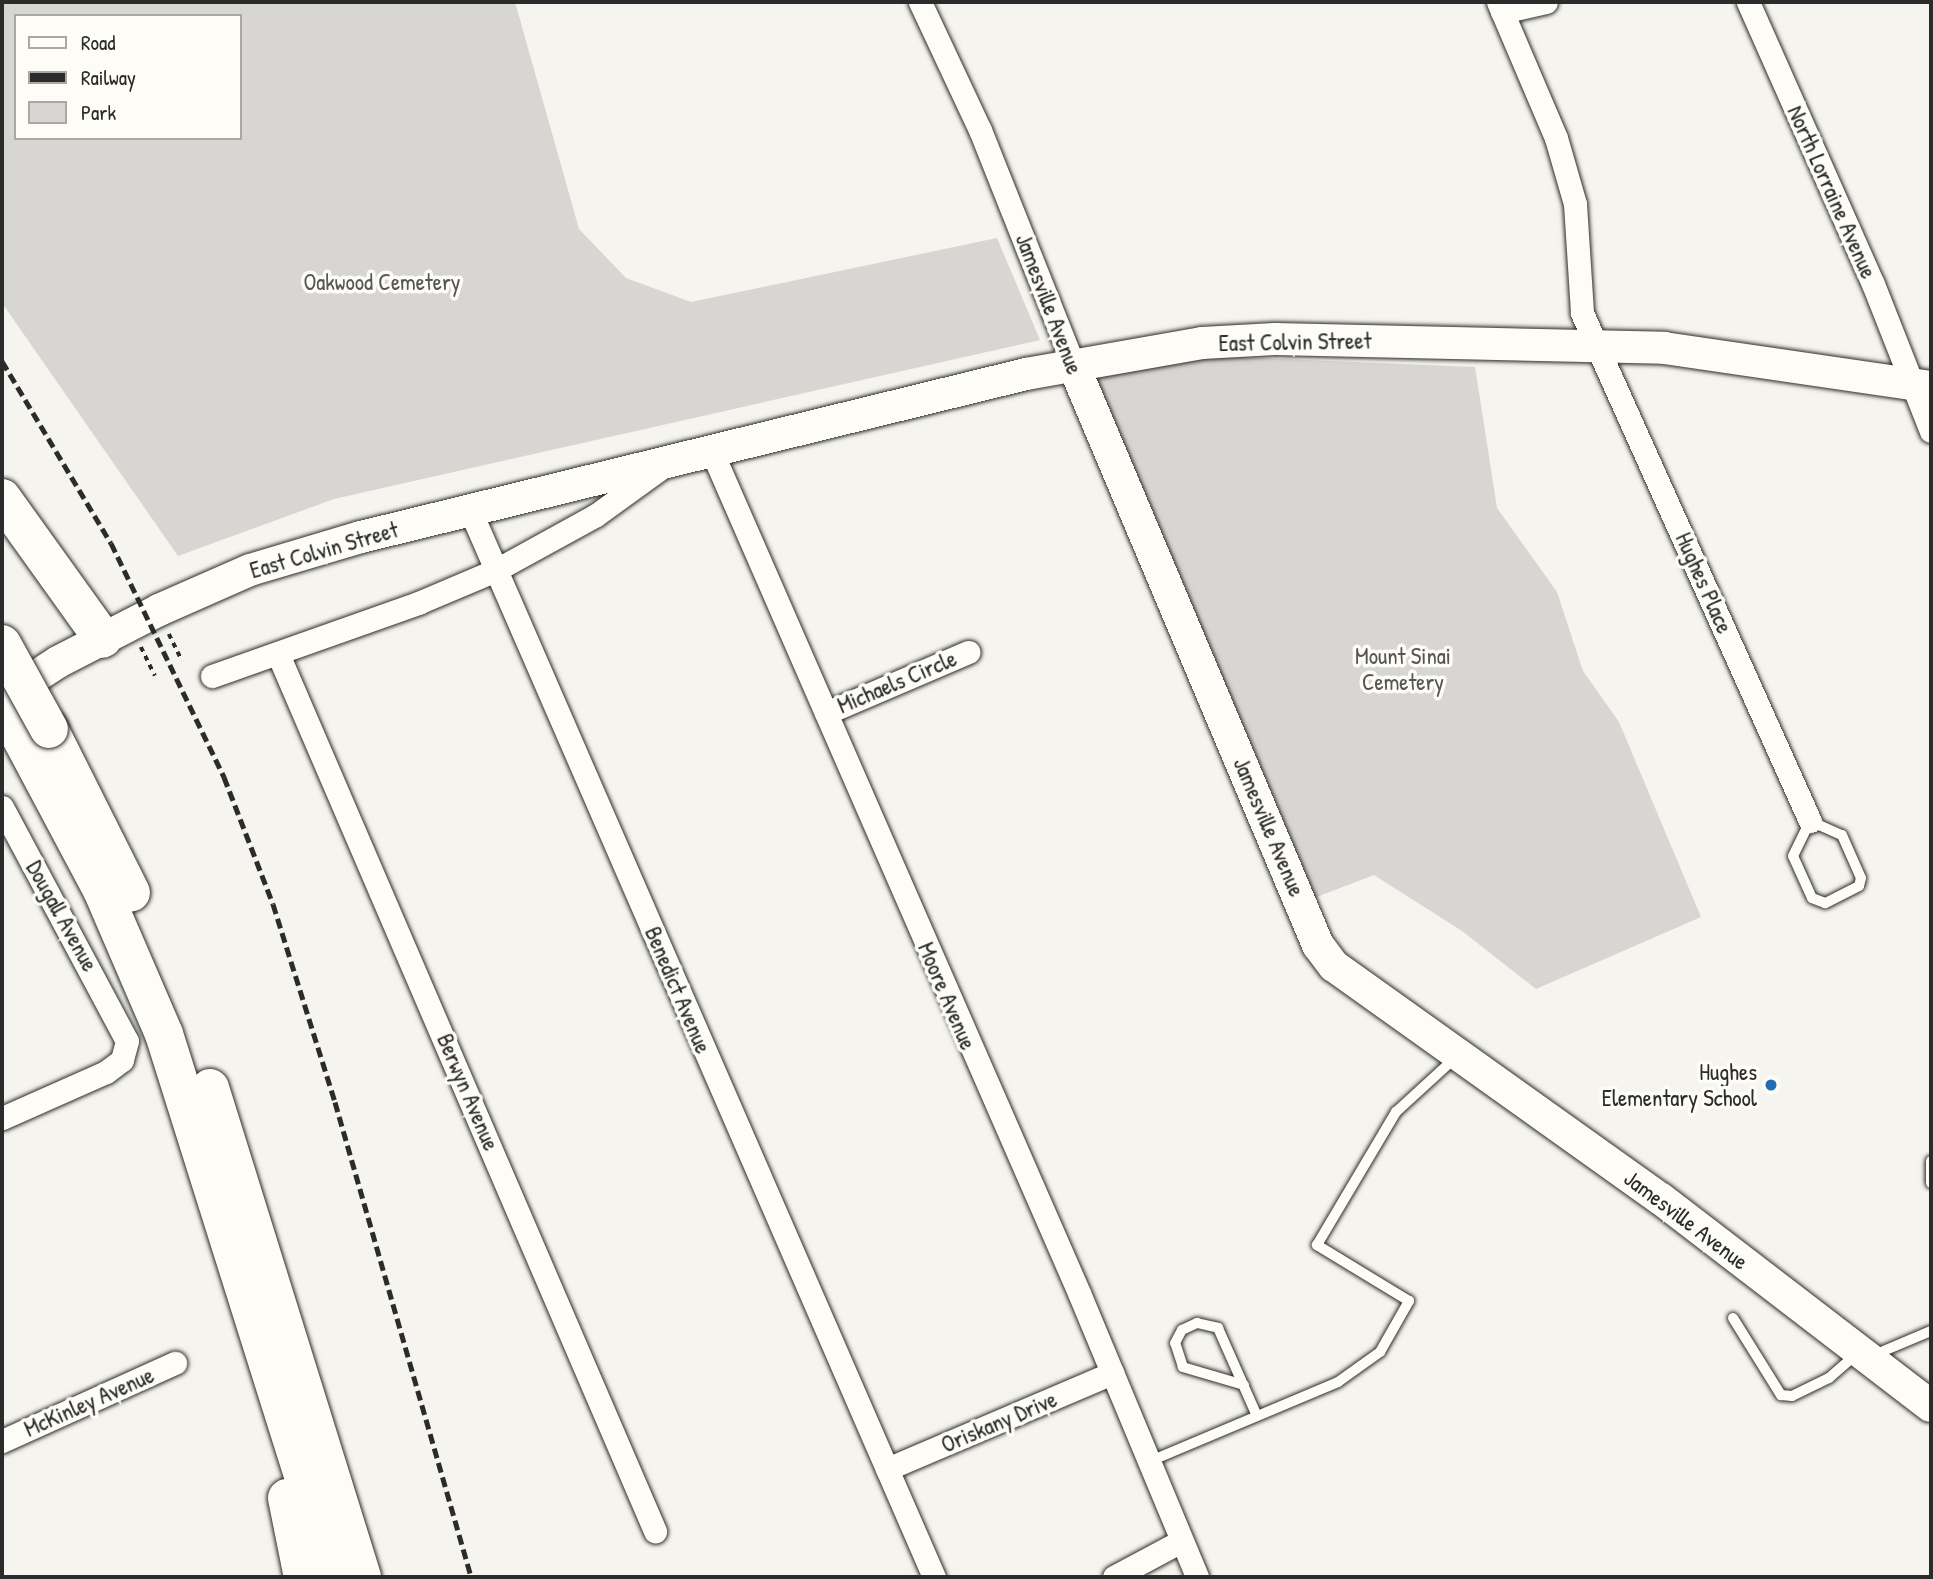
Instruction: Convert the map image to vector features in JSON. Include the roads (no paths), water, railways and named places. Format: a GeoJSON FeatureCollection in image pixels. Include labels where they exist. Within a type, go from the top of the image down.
{"type":"FeatureCollection","features":[{"type":"Feature","properties":{"kind":"highway"},"geometry":{"type":"LineString","coordinates":[[2,498],[103,639]]}},
{"type":"Feature","properties":{"kind":"highway"},"geometry":{"type":"LineString","coordinates":[[2,645],[16,713],[102,890],[164,1034],[335,1577]]}},
{"type":"Feature","properties":{"kind":"highway"},"geometry":{"type":"LineString","coordinates":[[16,713],[94,813],[157,951],[213,1094],[362,1577]]}},
{"type":"Feature","properties":{"kind":"highway"},"geometry":{"type":"LineString","coordinates":[[244,1294],[303,1577]]}},
{"type":"Feature","properties":{"kind":"street","name":"Jamesville Avenue"},"geometry":{"type":"LineString","coordinates":[[920,2],[980,130],[1073,364],[1318,945],[1334,966],[1368,993],[1661,1199],[1931,1406]]}},
{"type":"Feature","properties":{"kind":"street"},"geometry":{"type":"LineString","coordinates":[[1500,7],[1546,2]]}},
{"type":"Feature","properties":{"kind":"street","name":"North Lorraine Avenue"},"geometry":{"type":"LineString","coordinates":[[1748,2],[1922,386],[1931,431]]}},
{"type":"Feature","properties":{"kind":"street","name":"Hughes Place"},"geometry":{"type":"LineString","coordinates":[[1500,7],[1563,164],[1575,204],[1582,313],[1810,821]]}},
{"type":"Feature","properties":{"kind":"street","name":"East Colvin Street"},"geometry":{"type":"LineString","coordinates":[[16,713],[103,639],[250,570],[470,510],[1073,364],[1202,344],[1275,339],[1598,345],[1731,356],[1922,386]]}},
{"type":"Feature","properties":{"kind":"street","name":"Moore Avenue"},"geometry":{"type":"LineString","coordinates":[[712,452],[1112,1373],[1197,1577]]}},
{"type":"Feature","properties":{"kind":"street","name":"East Colvin Street"},"geometry":{"type":"LineString","coordinates":[[212,676],[496,570],[596,515],[669,461]]}},
{"type":"Feature","properties":{"kind":"street","name":"Benedict Avenue"},"geometry":{"type":"LineString","coordinates":[[470,510],[934,1577]]}},
{"type":"Feature","properties":{"kind":"street","name":"Michaels Circle"},"geometry":{"type":"LineString","coordinates":[[826,713],[968,652]]}},
{"type":"Feature","properties":{"kind":"street","name":"Berwyn Avenue"},"geometry":{"type":"LineString","coordinates":[[278,653],[655,1531]]}},
{"type":"Feature","properties":{"kind":"street","name":"Dougall Avenue"},"geometry":{"type":"LineString","coordinates":[[2,807],[122,1026],[127,1041],[122,1060],[106,1072],[2,1118]]}},
{"type":"Feature","properties":{"kind":"street","name":"McKinley Avenue"},"geometry":{"type":"LineString","coordinates":[[2,1441],[175,1363]]}},
{"type":"Feature","properties":{"kind":"street","name":"Oriskany Drive"},"geometry":{"type":"LineString","coordinates":[[887,1469],[1112,1373]]}},
{"type":"Feature","properties":{"kind":"street"},"geometry":{"type":"LineString","coordinates":[[1114,1577],[1181,1541]]}},
{"type":"Feature","properties":{"kind":"lane"},"geometry":{"type":"LineString","coordinates":[[1810,821],[1842,835],[1861,878],[1859,886],[1825,903],[1812,898],[1793,856],[1810,821]]}},
{"type":"Feature","properties":{"kind":"lane"},"geometry":{"type":"LineString","coordinates":[[1148,1462],[1338,1382],[1380,1352],[1409,1301],[1317,1245],[1396,1112],[1458,1056]]}},
{"type":"Feature","properties":{"kind":"lane"},"geometry":{"type":"LineString","coordinates":[[1931,1161],[1931,1183]]}},
{"type":"Feature","properties":{"kind":"lane"},"geometry":{"type":"LineString","coordinates":[[1733,1318],[1775,1391],[1786,1397],[1839,1373],[1864,1354],[1931,1331]]}},
{"type":"Feature","properties":{"kind":"lane"},"geometry":{"type":"LineString","coordinates":[[1244,1385],[1183,1367],[1175,1343],[1182,1330],[1197,1323],[1218,1328],[1244,1385],[1257,1416]]}},
{"type":"Feature","properties":{"kind":"railway"},"geometry":{"type":"LineString","coordinates":[[2,361],[111,543],[224,777],[273,904],[335,1102],[471,1577]]}},
{"type":"Feature","properties":{"kind":"place","name":"Hughes Elementary School"},"geometry":{"type":"Point","coordinates":[1771,1085]}},
{"type":"Feature","properties":{"kind":"park label","name":"Oakwood Cemetery"},"geometry":{"type":"Point","coordinates":[382,282]}},
{"type":"Feature","properties":{"kind":"park label","name":"Mount Sinai Cemetery"},"geometry":{"type":"Point","coordinates":[1403,669]}}]}
